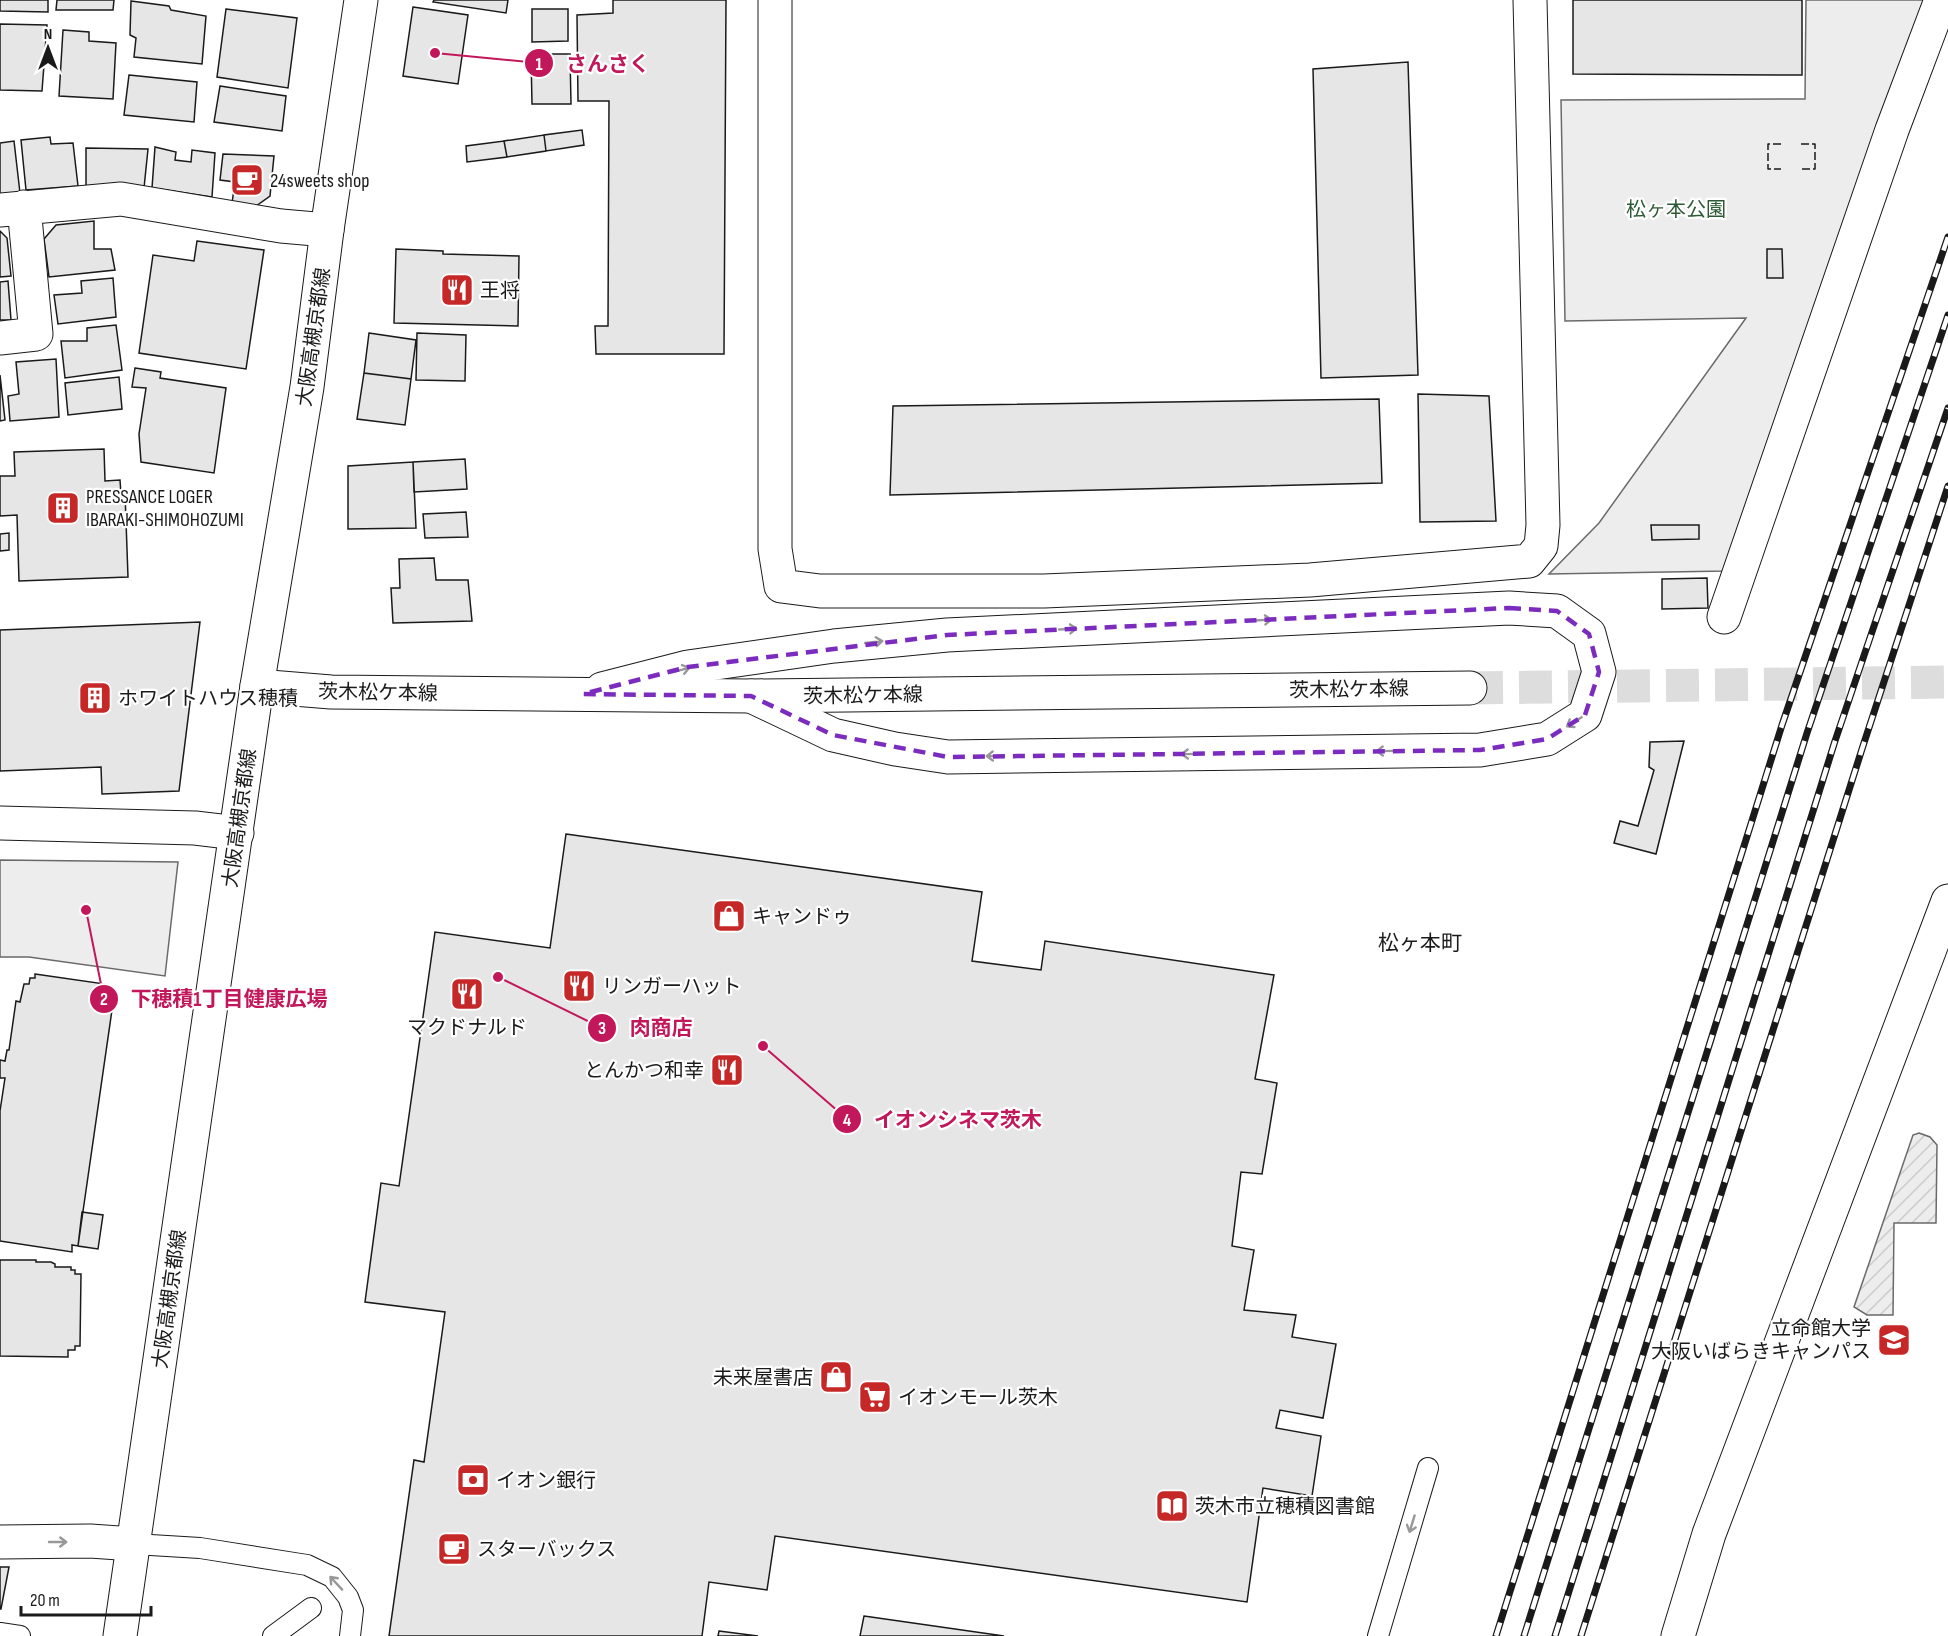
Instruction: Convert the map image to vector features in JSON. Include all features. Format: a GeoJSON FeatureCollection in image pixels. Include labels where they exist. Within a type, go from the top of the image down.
{"type":"FeatureCollection","features":[{"type":"Feature","properties":{"kind":"street","name":"大阪高槻京都線"},"geometry":{"type":"LineString","coordinates":[[120,1636],[257,686],[307,387],[327,230],[361,0]]}},
{"type":"Feature","properties":{"kind":"street"},"geometry":{"type":"LineString","coordinates":[[775,0],[775,549],[780,586],[820,591],[1044,591],[1310,580],[1529,561],[1541,546],[1543,525],[1530,0]]}},
{"type":"Feature","properties":{"kind":"street"},"geometry":{"type":"LineString","coordinates":[[1724,617],[1892,130],[1941,0]]}},
{"type":"Feature","properties":{"kind":"street"},"geometry":{"type":"LineString","coordinates":[[0,338],[36,334],[12,208],[121,199],[281,226],[327,230]]}},
{"type":"Feature","properties":{"kind":"street"},"geometry":{"type":"LineString","coordinates":[[583,694],[688,668],[834,646],[947,635],[1509,608],[1557,611],[1589,634],[1599,672],[1585,715],[1547,739],[1480,750],[948,757],[895,749],[833,735],[751,696]]}},
{"type":"Feature","properties":{"kind":"street","name":"茨木松ケ本線"},"geometry":{"type":"LineString","coordinates":[[257,686],[331,692],[751,696],[1470,688]]}},
{"type":"Feature","properties":{"kind":"street"},"geometry":{"type":"LineString","coordinates":[[0,823],[195,828],[237,833]]}},
{"type":"Feature","properties":{"kind":"street"},"geometry":{"type":"LineString","coordinates":[[1677,1636],[1713,1523],[1948,901]]}},
{"type":"Feature","properties":{"kind":"street"},"geometry":{"type":"LineString","coordinates":[[0,1542],[90,1541],[134,1544]]}},
{"type":"Feature","properties":{"kind":"lane"},"geometry":{"type":"LineString","coordinates":[[1378,1636],[1428,1468]]}},
{"type":"Feature","properties":{"kind":"lane"},"geometry":{"type":"LineString","coordinates":[[134,1544],[200,1548],[307,1565],[332,1577],[348,1596],[352,1610],[350,1636]]}},
{"type":"Feature","properties":{"kind":"lane"},"geometry":{"type":"LineString","coordinates":[[273,1636],[311,1608]]}},
{"type":"Feature","properties":{"kind":"lane"},"geometry":{"type":"LineString","coordinates":[[0,1633],[20,1636]]}},
{"type":"Feature","properties":{"kind":"highlighted area"},"geometry":{"type":"Polygon","coordinates":[[[1509,608],[1557,611],[1589,634],[1599,672],[1585,715],[1547,739],[1480,750],[948,757],[833,735],[751,696],[583,694],[688,667],[947,635],[1509,608]]]}},
{"type":"Feature","properties":{"kind":"green space","name":"松ヶ本公園"},"geometry":{"type":"Polygon","coordinates":[[[1806,0],[1926,0],[1727,571],[1549,574],[1599,523],[1746,318],[1565,321],[1561,100],[1805,99],[1806,0]]]}},
{"type":"Feature","properties":{"kind":"green space"},"geometry":{"type":"Polygon","coordinates":[[[0,860],[178,862],[165,976],[29,957],[0,957],[0,860]]]}},
{"type":"Feature","properties":{"kind":"green space"},"geometry":{"type":"Polygon","coordinates":[[[1919,1133],[1930,1137],[1937,1145],[1936,1223],[1894,1223],[1893,1315],[1867,1315],[1854,1307],[1913,1135],[1919,1133]]]}},
{"type":"Feature","properties":{"kind":"building"},"geometry":{"type":"Polygon","coordinates":[[[0,0],[48,0],[48,12],[0,11],[0,0]]]}},
{"type":"Feature","properties":{"kind":"building"},"geometry":{"type":"Polygon","coordinates":[[[57,0],[114,0],[113,10],[56,10],[57,0]]]}},
{"type":"Feature","properties":{"kind":"building"},"geometry":{"type":"Polygon","coordinates":[[[434,0],[508,0],[506,13],[433,2],[434,0]]]}},
{"type":"Feature","properties":{"kind":"building"},"geometry":{"type":"Polygon","coordinates":[[[613,0],[726,0],[724,354],[596,354],[595,326],[608,326],[609,101],[578,101],[577,15],[613,13],[613,0]]]}},
{"type":"Feature","properties":{"kind":"building"},"geometry":{"type":"Polygon","coordinates":[[[1573,0],[1802,0],[1802,75],[1573,74],[1573,0]]]}},
{"type":"Feature","properties":{"kind":"building"},"geometry":{"type":"Polygon","coordinates":[[[131,1],[169,6],[171,10],[206,16],[202,64],[134,57],[136,38],[130,35],[131,1]]]}},
{"type":"Feature","properties":{"kind":"building"},"geometry":{"type":"Polygon","coordinates":[[[413,7],[468,15],[458,84],[403,76],[413,7]]]}},
{"type":"Feature","properties":{"kind":"building"},"geometry":{"type":"Polygon","coordinates":[[[226,9],[297,18],[288,88],[217,77],[226,9]]]}},
{"type":"Feature","properties":{"kind":"building"},"geometry":{"type":"Polygon","coordinates":[[[532,9],[568,9],[568,41],[532,42],[532,9]]]}},
{"type":"Feature","properties":{"kind":"building"},"geometry":{"type":"Polygon","coordinates":[[[0,24],[47,25],[42,91],[0,90],[0,24]]]}},
{"type":"Feature","properties":{"kind":"building"},"geometry":{"type":"Polygon","coordinates":[[[63,30],[89,32],[89,41],[116,43],[113,99],[59,96],[63,30]]]}},
{"type":"Feature","properties":{"kind":"building"},"geometry":{"type":"Polygon","coordinates":[[[531,54],[570,54],[571,104],[532,104],[531,54]]]}},
{"type":"Feature","properties":{"kind":"building"},"geometry":{"type":"Polygon","coordinates":[[[1408,62],[1418,375],[1321,378],[1313,69],[1408,62]]]}},
{"type":"Feature","properties":{"kind":"building"},"geometry":{"type":"Polygon","coordinates":[[[129,75],[197,82],[194,122],[124,115],[129,75]]]}},
{"type":"Feature","properties":{"kind":"building"},"geometry":{"type":"Polygon","coordinates":[[[220,86],[286,96],[282,131],[214,122],[220,86]]]}},
{"type":"Feature","properties":{"kind":"building"},"geometry":{"type":"Polygon","coordinates":[[[582,130],[584,145],[546,151],[544,135],[582,130]]]}},
{"type":"Feature","properties":{"kind":"building"},"geometry":{"type":"Polygon","coordinates":[[[544,135],[546,151],[507,157],[504,141],[544,135]]]}},
{"type":"Feature","properties":{"kind":"building"},"geometry":{"type":"Polygon","coordinates":[[[50,137],[51,144],[73,143],[78,186],[26,190],[21,140],[50,137]]]}},
{"type":"Feature","properties":{"kind":"building"},"geometry":{"type":"Polygon","coordinates":[[[14,141],[20,193],[0,195],[0,143],[14,141]]]}},
{"type":"Feature","properties":{"kind":"building"},"geometry":{"type":"Polygon","coordinates":[[[504,141],[507,157],[467,162],[466,146],[504,141]]]}},
{"type":"Feature","properties":{"kind":"building"},"geometry":{"type":"Polygon","coordinates":[[[155,147],[176,152],[175,160],[191,162],[192,150],[215,153],[212,197],[152,188],[155,147]]]}},
{"type":"Feature","properties":{"kind":"building"},"geometry":{"type":"Polygon","coordinates":[[[86,148],[148,149],[144,188],[86,187],[86,148]]]}},
{"type":"Feature","properties":{"kind":"building"},"geometry":{"type":"Polygon","coordinates":[[[223,154],[274,156],[270,196],[256,206],[232,203],[235,182],[220,180],[223,154]]]}},
{"type":"Feature","properties":{"kind":"building"},"geometry":{"type":"Polygon","coordinates":[[[94,221],[94,249],[111,249],[115,270],[49,277],[44,239],[56,225],[94,221]]]}},
{"type":"Feature","properties":{"kind":"building"},"geometry":{"type":"Polygon","coordinates":[[[0,231],[7,238],[11,276],[0,277],[0,231]]]}},
{"type":"Feature","properties":{"kind":"building"},"geometry":{"type":"Polygon","coordinates":[[[197,241],[264,250],[246,369],[139,353],[153,255],[194,261],[197,241]]]}},
{"type":"Feature","properties":{"kind":"building","name":"王将"},"geometry":{"type":"Polygon","coordinates":[[[396,249],[443,251],[443,254],[519,256],[518,326],[394,323],[396,249]]]}},
{"type":"Feature","properties":{"kind":"building"},"geometry":{"type":"Polygon","coordinates":[[[1767,249],[1782,249],[1783,278],[1767,278],[1767,249]]]}},
{"type":"Feature","properties":{"kind":"building"},"geometry":{"type":"Polygon","coordinates":[[[113,278],[116,317],[58,324],[54,295],[82,293],[81,281],[113,278]]]}},
{"type":"Feature","properties":{"kind":"building"},"geometry":{"type":"Polygon","coordinates":[[[8,281],[11,320],[0,320],[0,282],[8,281]]]}},
{"type":"Feature","properties":{"kind":"building"},"geometry":{"type":"Polygon","coordinates":[[[116,325],[122,370],[65,378],[61,341],[87,341],[87,328],[116,325]]]}},
{"type":"Feature","properties":{"kind":"building"},"geometry":{"type":"Polygon","coordinates":[[[369,333],[416,340],[411,379],[364,373],[369,333]]]}},
{"type":"Feature","properties":{"kind":"building"},"geometry":{"type":"Polygon","coordinates":[[[417,333],[466,335],[465,381],[416,380],[417,333]]]}},
{"type":"Feature","properties":{"kind":"building"},"geometry":{"type":"Polygon","coordinates":[[[56,359],[59,417],[10,421],[8,396],[19,394],[16,362],[56,359]]]}},
{"type":"Feature","properties":{"kind":"building"},"geometry":{"type":"Polygon","coordinates":[[[135,368],[161,372],[160,378],[226,388],[214,473],[141,462],[139,434],[146,388],[132,387],[135,368]]]}},
{"type":"Feature","properties":{"kind":"building"},"geometry":{"type":"Polygon","coordinates":[[[364,373],[411,379],[405,425],[357,419],[364,373]]]}},
{"type":"Feature","properties":{"kind":"building"},"geometry":{"type":"Polygon","coordinates":[[[0,375],[5,420],[0,421],[0,375]]]}},
{"type":"Feature","properties":{"kind":"building"},"geometry":{"type":"Polygon","coordinates":[[[119,377],[122,409],[68,415],[65,383],[119,377]]]}},
{"type":"Feature","properties":{"kind":"building"},"geometry":{"type":"Polygon","coordinates":[[[1418,394],[1489,396],[1496,521],[1420,522],[1418,394]]]}},
{"type":"Feature","properties":{"kind":"building"},"geometry":{"type":"Polygon","coordinates":[[[1379,399],[1382,483],[890,495],[893,406],[1379,399]]]}},
{"type":"Feature","properties":{"kind":"building","name":"PRESSANCE LOGER IBARAKI-SHIMOHOZUMI"},"geometry":{"type":"Polygon","coordinates":[[[104,449],[105,481],[120,480],[121,494],[125,493],[128,577],[19,581],[17,515],[0,516],[0,476],[15,476],[14,452],[104,449]]]}},
{"type":"Feature","properties":{"kind":"building"},"geometry":{"type":"Polygon","coordinates":[[[465,459],[467,489],[414,492],[413,462],[465,459]]]}},
{"type":"Feature","properties":{"kind":"building"},"geometry":{"type":"Polygon","coordinates":[[[413,462],[416,528],[348,529],[348,466],[413,462]]]}},
{"type":"Feature","properties":{"kind":"building"},"geometry":{"type":"Polygon","coordinates":[[[466,512],[468,537],[425,538],[423,514],[466,512]]]}},
{"type":"Feature","properties":{"kind":"building"},"geometry":{"type":"Polygon","coordinates":[[[1651,525],[1699,525],[1699,539],[1652,540],[1651,525]]]}},
{"type":"Feature","properties":{"kind":"building"},"geometry":{"type":"Polygon","coordinates":[[[9,533],[9,550],[0,551],[0,534],[9,533]]]}},
{"type":"Feature","properties":{"kind":"building"},"geometry":{"type":"Polygon","coordinates":[[[434,558],[436,580],[468,580],[472,621],[393,623],[391,588],[400,588],[399,559],[434,558]]]}},
{"type":"Feature","properties":{"kind":"building"},"geometry":{"type":"Polygon","coordinates":[[[1707,578],[1708,608],[1662,609],[1662,579],[1707,578]]]}},
{"type":"Feature","properties":{"kind":"building","name":"ホワイトハウス穂積"},"geometry":{"type":"Polygon","coordinates":[[[200,622],[179,791],[102,794],[101,767],[0,771],[0,630],[200,622]]]}},
{"type":"Feature","properties":{"kind":"building"},"geometry":{"type":"Polygon","coordinates":[[[1684,741],[1656,854],[1614,843],[1620,821],[1638,826],[1654,770],[1649,767],[1650,742],[1684,741]]]}},
{"type":"Feature","properties":{"kind":"building"},"geometry":{"type":"Polygon","coordinates":[[[566,834],[982,892],[972,961],[1041,970],[1045,941],[1274,975],[1255,1079],[1277,1083],[1262,1174],[1241,1172],[1232,1246],[1254,1250],[1244,1310],[1296,1315],[1292,1337],[1336,1344],[1323,1418],[1280,1410],[1276,1428],[1321,1436],[1312,1496],[1263,1488],[1247,1602],[775,1536],[767,1590],[709,1582],[702,1636],[389,1636],[414,1460],[424,1462],[445,1312],[365,1302],[381,1183],[399,1186],[435,932],[550,948],[566,834]]]}},
{"type":"Feature","properties":{"kind":"building"},"geometry":{"type":"Polygon","coordinates":[[[35,974],[105,984],[104,988],[109,989],[108,996],[114,996],[78,1246],[72,1245],[72,1252],[0,1241],[0,1111],[5,1078],[0,1078],[0,1060],[5,1061],[7,1050],[9,1050],[16,1001],[20,1002],[24,984],[29,984],[30,978],[35,978],[35,974]]]}},
{"type":"Feature","properties":{"kind":"building"},"geometry":{"type":"Polygon","coordinates":[[[82,1212],[103,1215],[98,1249],[78,1246],[82,1212]]]}},
{"type":"Feature","properties":{"kind":"building"},"geometry":{"type":"Polygon","coordinates":[[[0,1260],[51,1262],[55,1264],[55,1267],[71,1267],[71,1270],[75,1270],[75,1274],[81,1274],[80,1346],[75,1346],[75,1350],[68,1350],[68,1357],[0,1356],[0,1260]]]}},
{"type":"Feature","properties":{"kind":"building"},"geometry":{"type":"Polygon","coordinates":[[[0,1567],[9,1567],[1,1609],[0,1609],[0,1567]]]}},
{"type":"Feature","properties":{"kind":"building"},"geometry":{"type":"Polygon","coordinates":[[[864,1616],[1004,1636],[860,1636],[864,1616]]]}},
{"type":"Feature","properties":{"kind":"building"},"geometry":{"type":"Polygon","coordinates":[[[719,1631],[758,1636],[718,1636],[719,1631]]]}},
{"type":"Feature","properties":{"kind":"tunnel"},"geometry":{"type":"LineString","coordinates":[[1470,688],[1948,682]]}},
{"type":"Feature","properties":{"kind":"railway"},"geometry":{"type":"LineString","coordinates":[[1496,1636],[1782,725],[1948,237]]}},
{"type":"Feature","properties":{"kind":"railway"},"geometry":{"type":"LineString","coordinates":[[1524,1636],[1807,733],[1948,315]]}},
{"type":"Feature","properties":{"kind":"railway"},"geometry":{"type":"LineString","coordinates":[[1555,1636],[1835,741],[1948,408]]}},
{"type":"Feature","properties":{"kind":"railway"},"geometry":{"type":"LineString","coordinates":[[1581,1636],[1862,749],[1948,486]]}},
{"type":"Feature","properties":{"kind":"fence"},"geometry":{"type":"LineString","coordinates":[[1781,144],[1768,144],[1768,169],[1781,169]]}},
{"type":"Feature","properties":{"kind":"fence"},"geometry":{"type":"LineString","coordinates":[[1801,144],[1815,144],[1815,169],[1802,169]]}},
{"type":"Feature","properties":{"kind":"place","name":"さんさく"},"geometry":{"type":"Point","coordinates":[435,53]}},
{"type":"Feature","properties":{"kind":"place","name":"24sweets shop"},"geometry":{"type":"Point","coordinates":[247,180]}},
{"type":"Feature","properties":{"kind":"place","name":"王将"},"geometry":{"type":"Point","coordinates":[457,290]}},
{"type":"Feature","properties":{"kind":"place","name":"PRESSANCE LOGER IBARAKI-SHIMOHOZUMI"},"geometry":{"type":"Point","coordinates":[63,508]}},
{"type":"Feature","properties":{"kind":"place","name":"ホワイトハウス穂積"},"geometry":{"type":"Point","coordinates":[95,698]}},
{"type":"Feature","properties":{"kind":"place","name":"下穂積1丁目健康広場"},"geometry":{"type":"Point","coordinates":[86,910]}},
{"type":"Feature","properties":{"kind":"place","name":"キャンドゥ"},"geometry":{"type":"Point","coordinates":[729,916]}},
{"type":"Feature","properties":{"kind":"place","name":"肉商店"},"geometry":{"type":"Point","coordinates":[498,977]}},
{"type":"Feature","properties":{"kind":"place","name":"リンガーハット"},"geometry":{"type":"Point","coordinates":[579,986]}},
{"type":"Feature","properties":{"kind":"place","name":"マクドナルド"},"geometry":{"type":"Point","coordinates":[467,994]}},
{"type":"Feature","properties":{"kind":"place","name":"イオンシネマ茨木"},"geometry":{"type":"Point","coordinates":[763,1046]}},
{"type":"Feature","properties":{"kind":"place","name":"とんかつ和幸"},"geometry":{"type":"Point","coordinates":[727,1070]}},
{"type":"Feature","properties":{"kind":"place","name":"立命館大学 大阪いばらきキャンパス"},"geometry":{"type":"Point","coordinates":[1894,1340]}},
{"type":"Feature","properties":{"kind":"place","name":"未来屋書店"},"geometry":{"type":"Point","coordinates":[836,1377]}},
{"type":"Feature","properties":{"kind":"place","name":"イオンモール茨木"},"geometry":{"type":"Point","coordinates":[875,1397]}},
{"type":"Feature","properties":{"kind":"place","name":"イオン銀行"},"geometry":{"type":"Point","coordinates":[473,1480]}},
{"type":"Feature","properties":{"kind":"place","name":"茨木市立穂積図書館"},"geometry":{"type":"Point","coordinates":[1172,1506]}},
{"type":"Feature","properties":{"kind":"place","name":"スターバックス"},"geometry":{"type":"Point","coordinates":[454,1549]}},
{"type":"Feature","properties":{"kind":"district","name":"松ヶ本町"},"geometry":{"type":"Point","coordinates":[1420,943]}}]}
